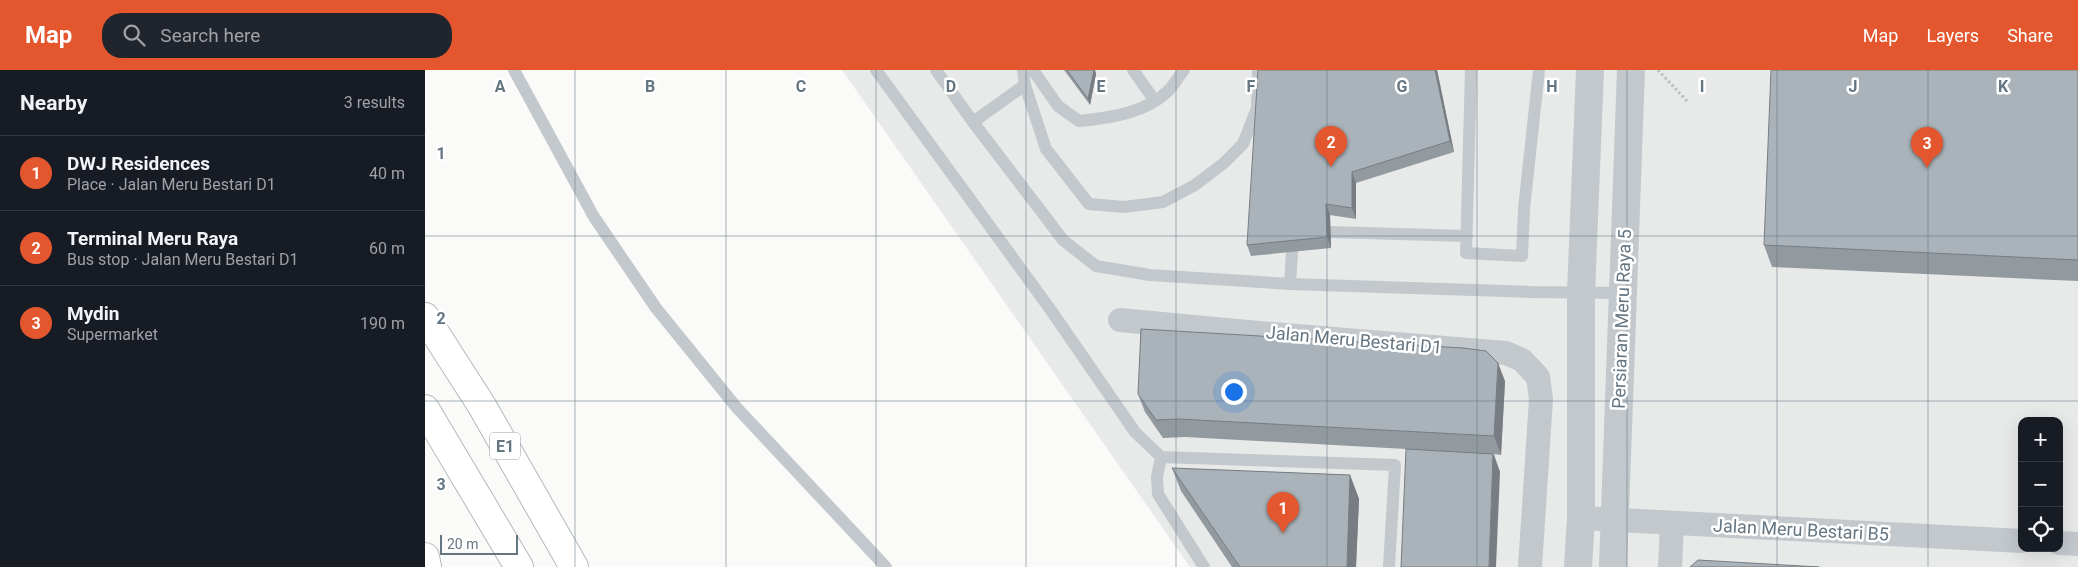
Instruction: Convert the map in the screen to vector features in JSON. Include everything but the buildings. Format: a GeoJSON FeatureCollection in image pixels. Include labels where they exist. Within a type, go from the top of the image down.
{"type":"FeatureCollection","features":[{"type":"Feature","properties":{"kind":"highway","name":"E1"},"geometry":{"type":"LineString","coordinates":[[425,317],[482,406],[574,567]]}},
{"type":"Feature","properties":{"kind":"highway"},"geometry":{"type":"LineString","coordinates":[[425,409],[519,567]]}},
{"type":"Feature","properties":{"kind":"highway"},"geometry":{"type":"LineString","coordinates":[[425,557],[427,567]]}},
{"type":"Feature","properties":{"kind":"street"},"geometry":{"type":"LineString","coordinates":[[1578,567],[1581,518],[1581,293],[1590,70]]}},
{"type":"Feature","properties":{"kind":"street","name":"Persiaran Meru Raya 5"},"geometry":{"type":"LineString","coordinates":[[1613,567],[1631,70]]}},
{"type":"Feature","properties":{"kind":"street","name":"Jalan Meru Bestari D1"},"geometry":{"type":"LineString","coordinates":[[1120,320],[1506,353],[1522,360],[1538,377],[1541,398],[1530,567]]}},
{"type":"Feature","properties":{"kind":"street","name":"Jalan Meru Bestari B5"},"geometry":{"type":"LineString","coordinates":[[1581,518],[2018,541]]}},
{"type":"Feature","properties":{"kind":"street"},"geometry":{"type":"LineString","coordinates":[[1670,567],[1672,523]]}},
{"type":"Feature","properties":{"kind":"street"},"geometry":{"type":"LineString","coordinates":[[2063,543],[2078,544]]}},
{"type":"Feature","properties":{"kind":"lane"},"geometry":{"type":"LineString","coordinates":[[513,70],[594,218],[656,308],[737,408],[886,567]]}},
{"type":"Feature","properties":{"kind":"lane"},"geometry":{"type":"LineString","coordinates":[[876,70],[1050,309],[1135,432],[1161,457],[1395,464],[1389,567]]}},
{"type":"Feature","properties":{"kind":"lane"},"geometry":{"type":"LineString","coordinates":[[936,70],[1063,240],[1096,266],[1150,275],[1290,284],[1623,293]]}},
{"type":"Feature","properties":{"kind":"lane"},"geometry":{"type":"LineString","coordinates":[[1023,70],[1025,85],[1046,149],[1089,204],[1124,207],[1163,202],[1195,185],[1224,163],[1243,144],[1257,108],[1258,70]]}},
{"type":"Feature","properties":{"kind":"lane"},"geometry":{"type":"LineString","coordinates":[[1033,70],[1058,106],[1079,121],[1115,117],[1155,102],[1170,89],[1184,70]]}},
{"type":"Feature","properties":{"kind":"lane"},"geometry":{"type":"LineString","coordinates":[[1133,70],[1155,102]]}},
{"type":"Feature","properties":{"kind":"lane"},"geometry":{"type":"LineString","coordinates":[[1471,70],[1466,253],[1522,256],[1524,209],[1539,70]]}},
{"type":"Feature","properties":{"kind":"lane"},"geometry":{"type":"LineString","coordinates":[[973,122],[1025,85]]}},
{"type":"Feature","properties":{"kind":"lane"},"geometry":{"type":"LineString","coordinates":[[1329,232],[1467,236]]}},
{"type":"Feature","properties":{"kind":"lane"},"geometry":{"type":"LineString","coordinates":[[1290,284],[1292,252]]}},
{"type":"Feature","properties":{"kind":"lane"},"geometry":{"type":"LineString","coordinates":[[1161,457],[1157,477],[1158,494],[1204,567]]}},
{"type":"Feature","properties":{"kind":"path"},"geometry":{"type":"LineString","coordinates":[[1657,70],[1687,101]]}},
{"type":"Feature","properties":{"kind":"shaded area"},"geometry":{"type":"Polygon","coordinates":[[[842,70],[2078,70],[2078,567],[1190,567],[842,70]]]}},
{"type":"Feature","properties":{"kind":"place","name":"Terminal Meru Raya"},"geometry":{"type":"Point","coordinates":[1331,167]}},
{"type":"Feature","properties":{"kind":"place","name":"Mydin"},"geometry":{"type":"Point","coordinates":[1927,168]}},
{"type":"Feature","properties":{"kind":"place","name":"DWJ Residences"},"geometry":{"type":"Point","coordinates":[1283,533]}}]}
